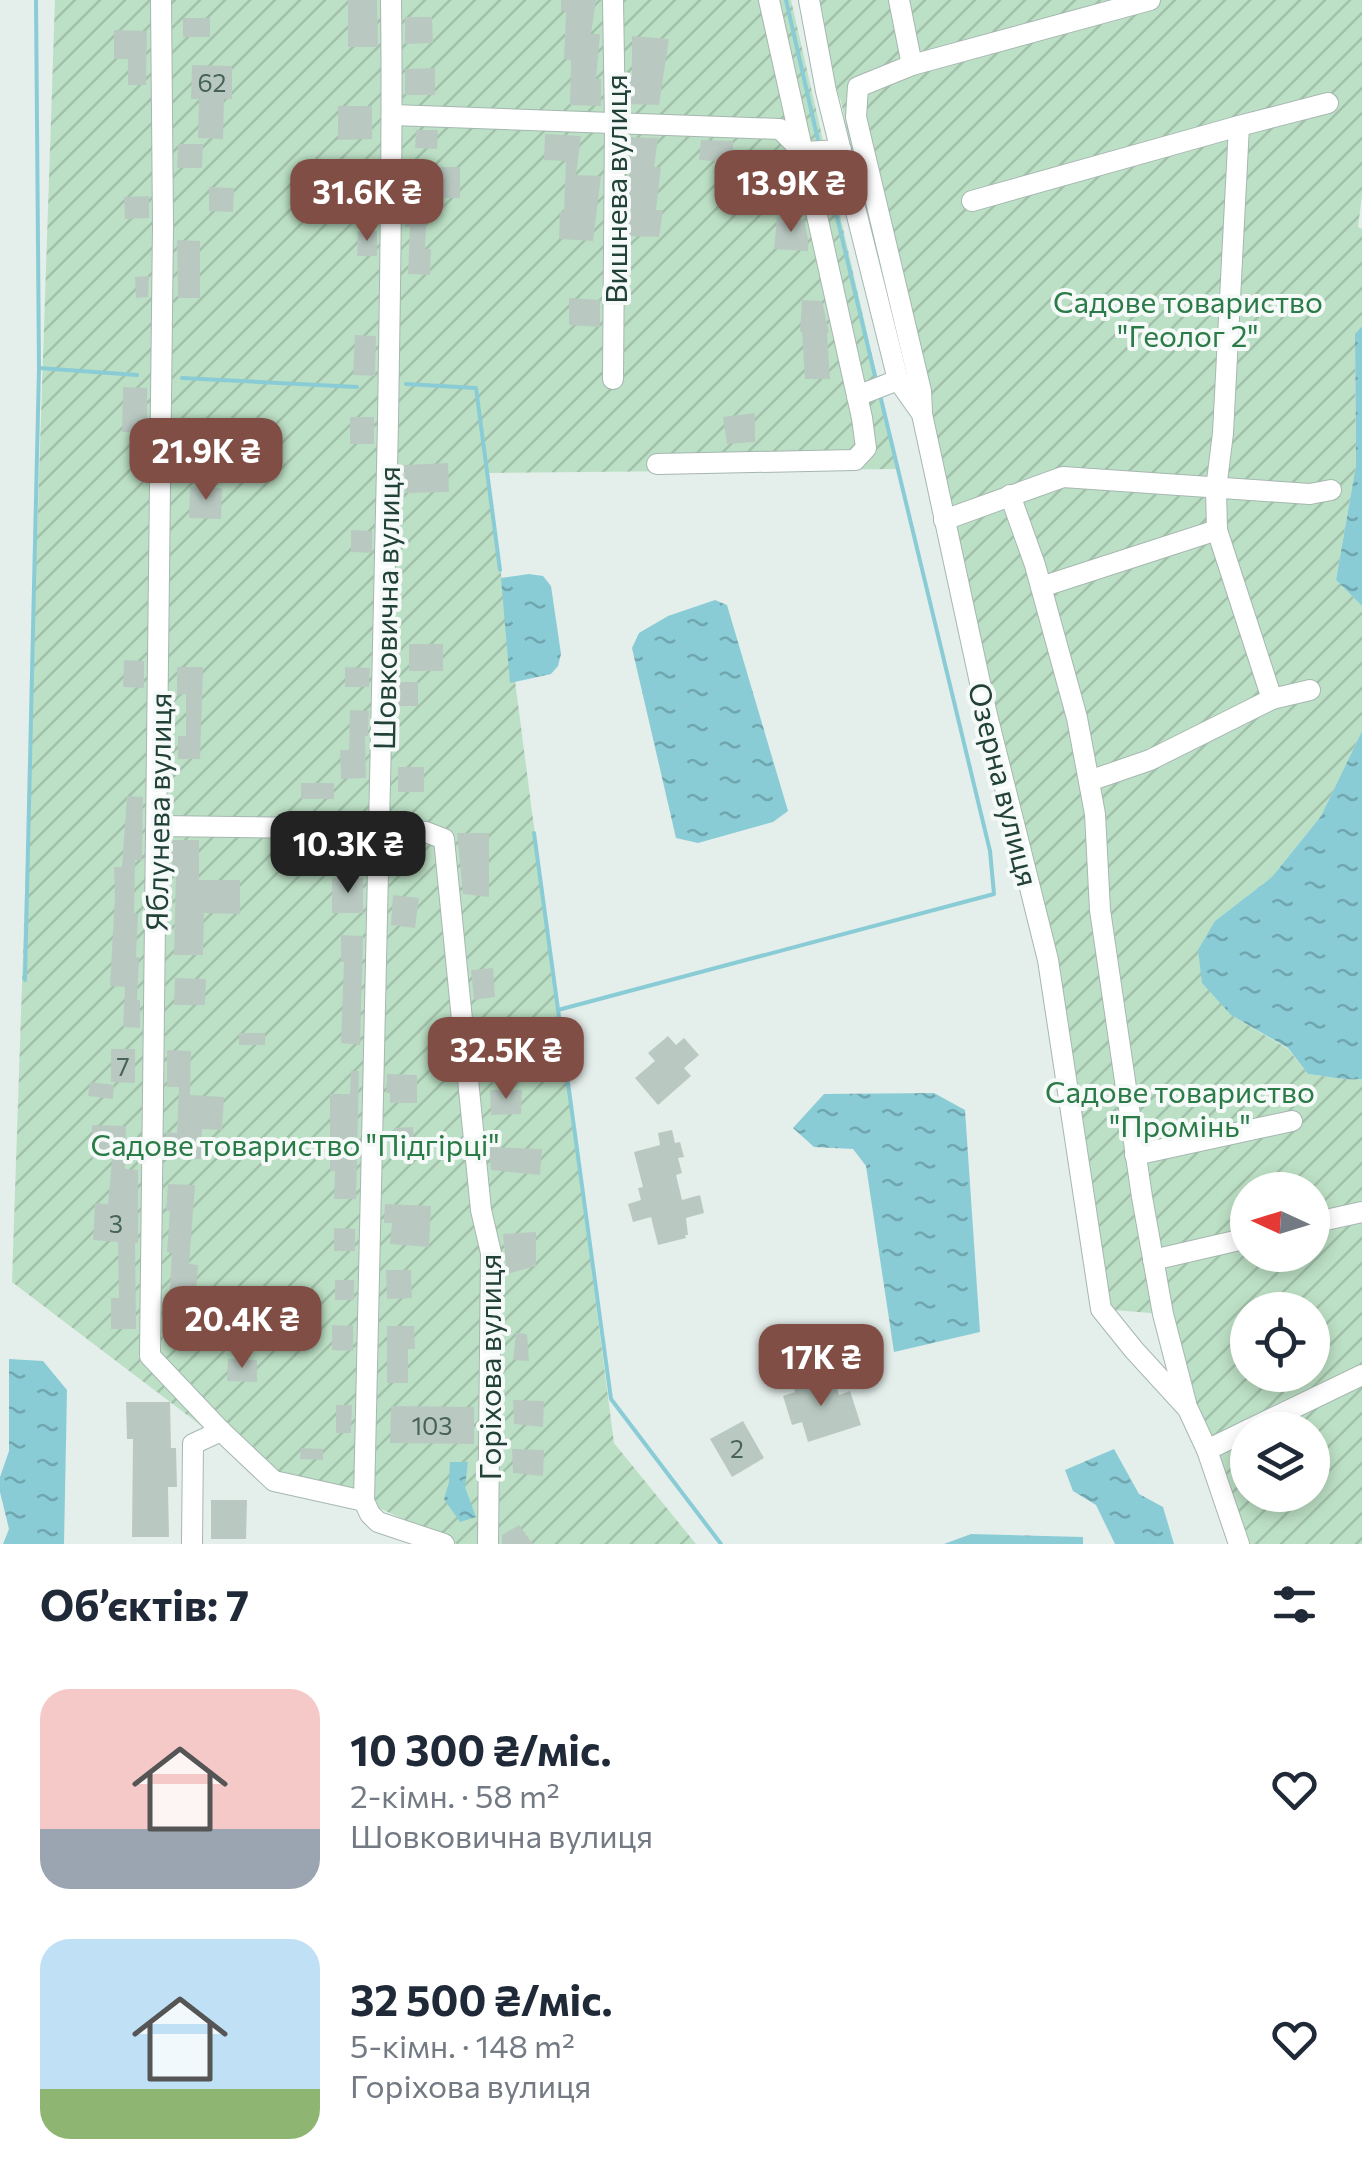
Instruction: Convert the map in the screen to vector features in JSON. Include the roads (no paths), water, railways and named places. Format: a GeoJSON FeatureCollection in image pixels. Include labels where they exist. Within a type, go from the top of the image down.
{"type":"FeatureCollection","features":[{"type":"Feature","properties":{"kind":"street","name":"Яблунева вулиця"},"geometry":{"type":"LineString","coordinates":[[160,0],[163,245],[150,1356],[221,1432],[274,1481],[367,1508],[378,1522],[444,1544]]}},
{"type":"Feature","properties":{"kind":"street","name":"Шовковична вулиця"},"geometry":{"type":"LineString","coordinates":[[367,1508],[368,1229],[385,636],[393,115],[390,0]]}},
{"type":"Feature","properties":{"kind":"street","name":"Вишнева вулиця"},"geometry":{"type":"LineString","coordinates":[[613,0],[614,379]]}},
{"type":"Feature","properties":{"kind":"street"},"geometry":{"type":"LineString","coordinates":[[657,464],[855,460],[866,448],[770,0]]}},
{"type":"Feature","properties":{"kind":"street","name":"Озерна вулиця"},"geometry":{"type":"LineString","coordinates":[[808,0],[898,380],[922,414],[987,715],[1048,960],[1102,1309],[1188,1409],[1207,1450],[1239,1544]]}},
{"type":"Feature","properties":{"kind":"street"},"geometry":{"type":"LineString","coordinates":[[899,0],[912,65]]}},
{"type":"Feature","properties":{"kind":"street"},"geometry":{"type":"LineString","coordinates":[[922,414],[921,391],[856,117],[858,86],[912,65],[1150,0]]}},
{"type":"Feature","properties":{"kind":"street"},"geometry":{"type":"LineString","coordinates":[[972,201],[1328,104]]}},
{"type":"Feature","properties":{"kind":"street"},"geometry":{"type":"LineString","coordinates":[[393,115],[780,129],[803,152],[841,150]]}},
{"type":"Feature","properties":{"kind":"street"},"geometry":{"type":"LineString","coordinates":[[1239,126],[1223,433],[1216,489],[1217,530],[1272,699]]}},
{"type":"Feature","properties":{"kind":"street"},"geometry":{"type":"LineString","coordinates":[[857,396],[898,380]]}},
{"type":"Feature","properties":{"kind":"street"},"geometry":{"type":"LineString","coordinates":[[944,520],[1062,477],[1310,494],[1331,490]]}},
{"type":"Feature","properties":{"kind":"street"},"geometry":{"type":"LineString","coordinates":[[1010,495],[1041,587],[1077,718],[1095,814],[1100,910],[1136,1156],[1164,1314],[1188,1409]]}},
{"type":"Feature","properties":{"kind":"street"},"geometry":{"type":"LineString","coordinates":[[1041,587],[1217,530]]}},
{"type":"Feature","properties":{"kind":"street"},"geometry":{"type":"LineString","coordinates":[[1089,781],[1150,760],[1272,699],[1310,690]]}},
{"type":"Feature","properties":{"kind":"street"},"geometry":{"type":"LineString","coordinates":[[157,826],[380,830]]}},
{"type":"Feature","properties":{"kind":"street","name":"Горіхова вулиця"},"geometry":{"type":"LineString","coordinates":[[380,830],[426,832],[444,839],[482,1210],[491,1253],[488,1544]]}},
{"type":"Feature","properties":{"kind":"street"},"geometry":{"type":"LineString","coordinates":[[1136,1156],[1292,1121]]}},
{"type":"Feature","properties":{"kind":"street"},"geometry":{"type":"LineString","coordinates":[[1330,1219],[1362,1212]]}},
{"type":"Feature","properties":{"kind":"street"},"geometry":{"type":"LineString","coordinates":[[1153,1260],[1230,1242]]}},
{"type":"Feature","properties":{"kind":"street"},"geometry":{"type":"LineString","coordinates":[[1285,1412],[1362,1375]]}},
{"type":"Feature","properties":{"kind":"street"},"geometry":{"type":"LineString","coordinates":[[192,1544],[193,1444],[221,1432]]}},
{"type":"Feature","properties":{"kind":"street"},"geometry":{"type":"LineString","coordinates":[[1207,1450],[1230,1439]]}},
{"type":"Feature","properties":{"kind":"water"},"geometry":{"type":"Polygon","coordinates":[[[1362,326],[1362,606],[1336,580],[1356,465],[1355,334],[1362,326]]]}},
{"type":"Feature","properties":{"kind":"water"},"geometry":{"type":"Polygon","coordinates":[[[543,576],[551,586],[561,654],[551,674],[510,683],[501,578],[543,576]]]}},
{"type":"Feature","properties":{"kind":"water"},"geometry":{"type":"Polygon","coordinates":[[[715,600],[727,605],[788,811],[773,822],[698,843],[676,838],[632,648],[639,633],[668,616],[715,600]]]}},
{"type":"Feature","properties":{"kind":"water"},"geometry":{"type":"Polygon","coordinates":[[[1362,731],[1362,1079],[1349,1079],[1308,1074],[1288,1048],[1231,1015],[1202,983],[1198,950],[1215,921],[1272,877],[1321,816],[1362,731]]]}},
{"type":"Feature","properties":{"kind":"water"},"geometry":{"type":"Polygon","coordinates":[[[934,1093],[965,1110],[980,1332],[894,1352],[866,1166],[853,1149],[814,1147],[793,1128],[824,1094],[934,1093]]]}},
{"type":"Feature","properties":{"kind":"water"},"geometry":{"type":"Polygon","coordinates":[[[9,1359],[43,1361],[67,1390],[64,1544],[3,1544],[9,1529],[0,1477],[9,1451],[9,1359]]]}},
{"type":"Feature","properties":{"kind":"water"},"geometry":{"type":"Polygon","coordinates":[[[1114,1449],[1139,1494],[1163,1507],[1174,1544],[1115,1544],[1096,1505],[1073,1491],[1065,1470],[1114,1449]]]}},
{"type":"Feature","properties":{"kind":"water"},"geometry":{"type":"Polygon","coordinates":[[[450,1462],[468,1462],[465,1487],[476,1517],[460,1522],[444,1499],[450,1462]]]}},
{"type":"Feature","properties":{"kind":"water"},"geometry":{"type":"Polygon","coordinates":[[[971,1534],[1083,1537],[1083,1544],[944,1544],[971,1534]]]}},
{"type":"Feature","properties":{"kind":"waterway"},"geometry":{"type":"LineString","coordinates":[[25,980],[39,368],[36,0]]}},
{"type":"Feature","properties":{"kind":"waterway"},"geometry":{"type":"LineString","coordinates":[[786,0],[818,140]]}},
{"type":"Feature","properties":{"kind":"waterway"},"geometry":{"type":"LineString","coordinates":[[824,163],[875,376]]}},
{"type":"Feature","properties":{"kind":"waterway"},"geometry":{"type":"LineString","coordinates":[[39,368],[137,375]]}},
{"type":"Feature","properties":{"kind":"waterway"},"geometry":{"type":"LineString","coordinates":[[182,378],[357,387]]}},
{"type":"Feature","properties":{"kind":"waterway"},"geometry":{"type":"LineString","coordinates":[[406,384],[476,388],[500,570]]}},
{"type":"Feature","properties":{"kind":"waterway"},"geometry":{"type":"LineString","coordinates":[[558,1010],[994,894],[990,851],[881,399]]}},
{"type":"Feature","properties":{"kind":"waterway"},"geometry":{"type":"LineString","coordinates":[[534,833],[611,1399],[721,1544]]}},
{"type":"Feature","properties":{"kind":"park label","name":"Садове товариство \"Геолог 2\""},"geometry":{"type":"Point","coordinates":[1188,317]}},
{"type":"Feature","properties":{"kind":"park label","name":"Садове товариство \"Промінь\""},"geometry":{"type":"Point","coordinates":[1180,1107]}},
{"type":"Feature","properties":{"kind":"park label","name":"Садове товариство \"Підгірці\""},"geometry":{"type":"Point","coordinates":[295,1143]}}]}
